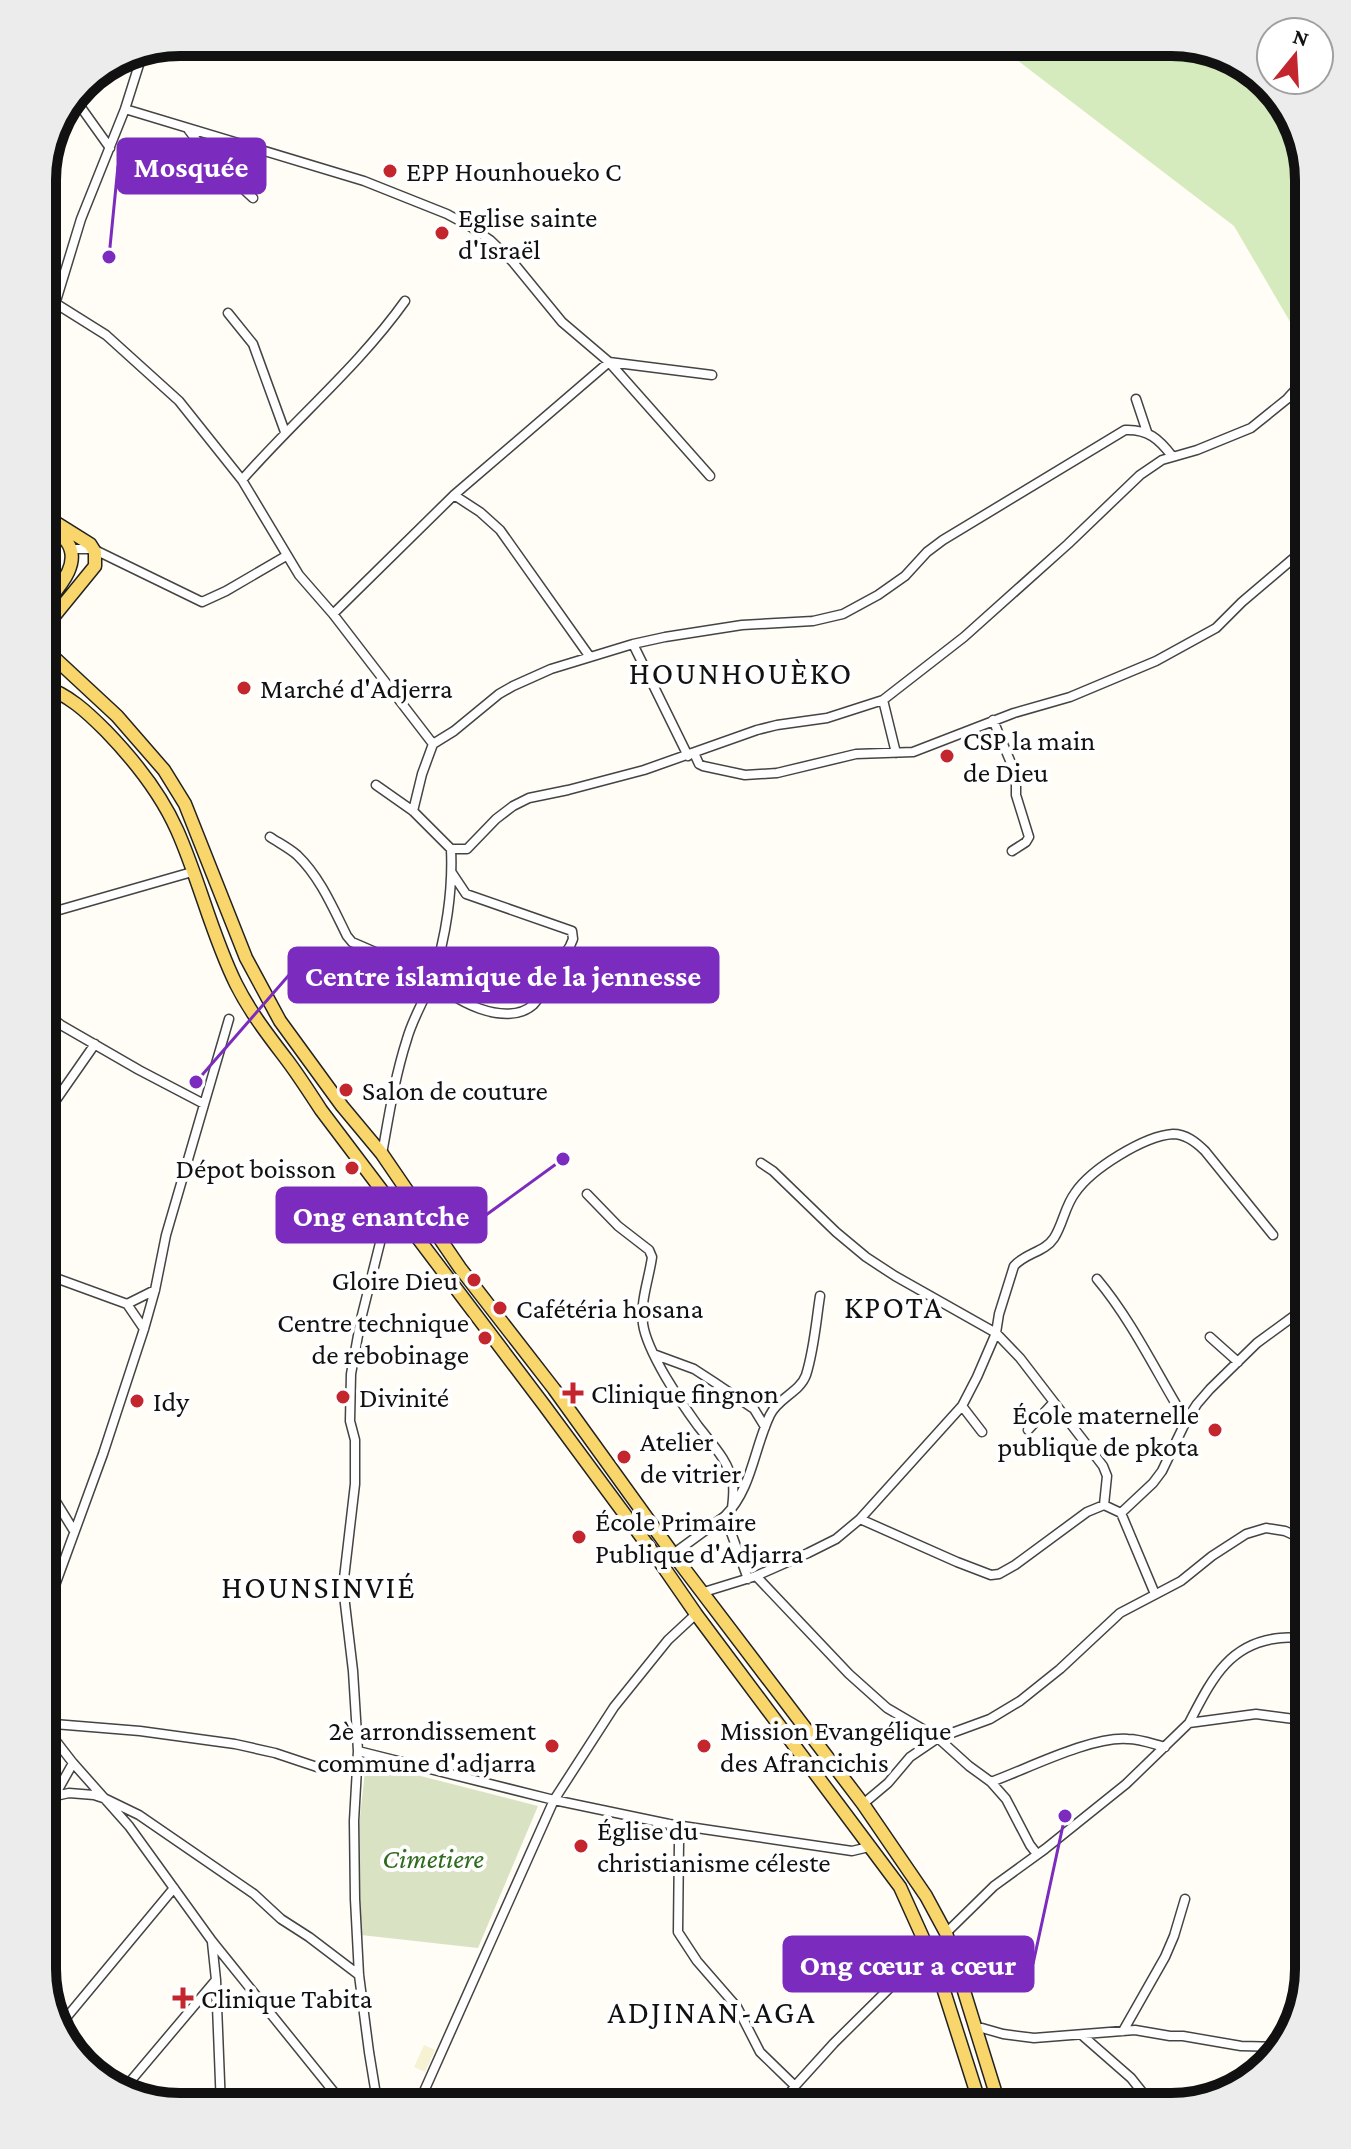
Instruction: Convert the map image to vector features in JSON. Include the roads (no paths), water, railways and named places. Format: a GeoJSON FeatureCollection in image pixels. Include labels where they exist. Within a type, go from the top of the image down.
{"type":"FeatureCollection","features":[{"type":"Feature","properties":{"kind":"main road"},"geometry":{"type":"LineString","coordinates":[[56,522],[90,544],[95,552],[95,566],[56,614]]}},
{"type":"Feature","properties":{"kind":"main road"},"geometry":{"type":"LineString","coordinates":[[56,530],[69,544],[72,555],[67,575],[56,590]]}},
{"type":"Feature","properties":{"kind":"main road"},"geometry":{"type":"LineString","coordinates":[[56,658],[117,716],[164,770],[185,804],[246,958],[280,1021],[342,1106],[382,1154],[460,1268],[554,1389],[673,1554],[863,1804],[926,1896],[946,1933],[995,2093]]}},
{"type":"Feature","properties":{"kind":"main road"},"geometry":{"type":"LineString","coordinates":[[56,691],[76,703],[122,747],[161,798],[235,982],[254,1017],[900,1887],[929,1949],[977,2093]]}},
{"type":"Feature","properties":{"kind":"street"},"geometry":{"type":"LineString","coordinates":[[56,300],[81,219],[125,109],[140,63]]}},
{"type":"Feature","properties":{"kind":"street"},"geometry":{"type":"LineString","coordinates":[[80,107],[110,148]]}},
{"type":"Feature","properties":{"kind":"street"},"geometry":{"type":"LineString","coordinates":[[125,109],[364,181],[447,214],[471,227],[512,261],[562,322],[609,362],[710,476]]}},
{"type":"Feature","properties":{"kind":"street"},"geometry":{"type":"LineString","coordinates":[[188,128],[209,157],[253,198]]}},
{"type":"Feature","properties":{"kind":"street"},"geometry":{"type":"LineString","coordinates":[[242,480],[285,432],[362,356],[405,301]]}},
{"type":"Feature","properties":{"kind":"street"},"geometry":{"type":"LineString","coordinates":[[56,304],[106,335],[179,401],[242,480],[299,575],[333,614],[433,744]]}},
{"type":"Feature","properties":{"kind":"street"},"geometry":{"type":"LineString","coordinates":[[228,313],[253,344],[285,432]]}},
{"type":"Feature","properties":{"kind":"street"},"geometry":{"type":"LineString","coordinates":[[333,614],[454,495],[609,362],[712,375]]}},
{"type":"Feature","properties":{"kind":"street"},"geometry":{"type":"LineString","coordinates":[[451,849],[467,849],[496,819],[529,798],[691,755],[757,730],[827,718],[883,700],[964,637],[1140,475],[1162,460],[1197,450],[1251,428],[1295,390]]}},
{"type":"Feature","properties":{"kind":"street"},"geometry":{"type":"LineString","coordinates":[[1136,399],[1147,432]]}},
{"type":"Feature","properties":{"kind":"street"},"geometry":{"type":"LineString","coordinates":[[413,811],[433,744],[513,686],[551,669],[633,644],[725,627],[813,621],[843,614],[894,584],[935,545],[1125,430],[1147,432],[1172,456]]}},
{"type":"Feature","properties":{"kind":"street"},"geometry":{"type":"LineString","coordinates":[[454,495],[500,530],[590,657]]}},
{"type":"Feature","properties":{"kind":"street"},"geometry":{"type":"LineString","coordinates":[[70,549],[93,549],[202,602],[286,556]]}},
{"type":"Feature","properties":{"kind":"street"},"geometry":{"type":"LineString","coordinates":[[633,644],[691,755],[699,764],[745,775],[777,773],[856,754],[913,752],[993,720],[1070,697],[1189,645],[1216,628],[1295,557]]}},
{"type":"Feature","properties":{"kind":"street"},"geometry":{"type":"LineString","coordinates":[[883,700],[896,753]]}},
{"type":"Feature","properties":{"kind":"street"},"geometry":{"type":"LineString","coordinates":[[993,720],[1016,775],[1016,795],[1029,837],[1012,851]]}},
{"type":"Feature","properties":{"kind":"street"},"geometry":{"type":"LineString","coordinates":[[376,785],[413,811],[451,849],[452,873],[442,941],[433,977],[416,1013],[399,1066],[382,1154]]}},
{"type":"Feature","properties":{"kind":"street"},"geometry":{"type":"LineString","coordinates":[[270,837],[301,860],[328,896],[352,942],[433,977],[440,987],[474,1007],[502,1013],[525,1011],[539,997],[573,939],[572,931],[466,894],[452,873]]}},
{"type":"Feature","properties":{"kind":"street"},"geometry":{"type":"LineString","coordinates":[[56,911],[192,872]]}},
{"type":"Feature","properties":{"kind":"street"},"geometry":{"type":"LineString","coordinates":[[56,1582],[103,1454],[144,1329],[161,1254],[229,1019]]}},
{"type":"Feature","properties":{"kind":"street"},"geometry":{"type":"LineString","coordinates":[[56,1021],[204,1104]]}},
{"type":"Feature","properties":{"kind":"street"},"geometry":{"type":"LineString","coordinates":[[56,1100],[95,1044]]}},
{"type":"Feature","properties":{"kind":"street"},"geometry":{"type":"LineString","coordinates":[[704,1592],[752,1578],[808,1553],[836,1539],[860,1519],[962,1406],[996,1333],[1014,1266],[1054,1239],[1075,1193],[1124,1152],[1174,1134],[1192,1139],[1273,1235]]}},
{"type":"Feature","properties":{"kind":"street"},"geometry":{"type":"LineString","coordinates":[[761,1163],[866,1257],[996,1333],[1020,1358],[1103,1466],[1107,1476],[1104,1505]]}},
{"type":"Feature","properties":{"kind":"street"},"geometry":{"type":"LineString","coordinates":[[587,1194],[618,1226],[649,1250],[652,1257],[643,1309],[648,1343],[678,1398],[729,1470],[734,1491],[732,1508]]}},
{"type":"Feature","properties":{"kind":"street"},"geometry":{"type":"LineString","coordinates":[[376,2093],[359,1975],[354,1852],[358,1751],[343,1587],[355,1484],[355,1440],[350,1421],[351,1374],[386,1219],[396,1209]]}},
{"type":"Feature","properties":{"kind":"street"},"geometry":{"type":"LineString","coordinates":[[56,1278],[127,1304],[144,1329]]}},
{"type":"Feature","properties":{"kind":"street"},"geometry":{"type":"LineString","coordinates":[[1097,1279],[1128,1321],[1186,1421]]}},
{"type":"Feature","properties":{"kind":"street"},"geometry":{"type":"LineString","coordinates":[[127,1304],[155,1290]]}},
{"type":"Feature","properties":{"kind":"street"},"geometry":{"type":"LineString","coordinates":[[673,1554],[732,1508],[746,1482],[776,1405],[799,1386],[806,1374],[820,1296]]}},
{"type":"Feature","properties":{"kind":"street"},"geometry":{"type":"LineString","coordinates":[[1121,1513],[1162,1471],[1197,1404],[1257,1343],[1295,1315]]}},
{"type":"Feature","properties":{"kind":"street"},"geometry":{"type":"LineString","coordinates":[[1210,1337],[1238,1362]]}},
{"type":"Feature","properties":{"kind":"street"},"geometry":{"type":"LineString","coordinates":[[655,1355],[694,1369],[724,1388],[754,1409],[765,1427]]}},
{"type":"Feature","properties":{"kind":"street"},"geometry":{"type":"LineString","coordinates":[[1028,1430],[1053,1403]]}},
{"type":"Feature","properties":{"kind":"street"},"geometry":{"type":"LineString","coordinates":[[962,1406],[982,1432]]}},
{"type":"Feature","properties":{"kind":"street"},"geometry":{"type":"LineString","coordinates":[[56,1502],[74,1531]]}},
{"type":"Feature","properties":{"kind":"street"},"geometry":{"type":"LineString","coordinates":[[860,1519],[991,1575],[1015,1565],[1087,1512],[1104,1505],[1121,1513],[1155,1594]]}},
{"type":"Feature","properties":{"kind":"street"},"geometry":{"type":"LineString","coordinates":[[725,1516],[752,1578],[887,1708],[938,1738],[991,1782],[1006,1799],[1037,1854]]}},
{"type":"Feature","properties":{"kind":"street"},"geometry":{"type":"LineString","coordinates":[[863,1804],[888,1783],[910,1757],[938,1738],[990,1719],[1020,1701],[1060,1669],[1120,1613],[1181,1581],[1246,1534],[1266,1528],[1295,1536]]}},
{"type":"Feature","properties":{"kind":"street"},"geometry":{"type":"LineString","coordinates":[[423,2093],[554,1800],[614,1707],[668,1640],[696,1614]]}},
{"type":"Feature","properties":{"kind":"street"},"geometry":{"type":"LineString","coordinates":[[946,1933],[994,1886],[1126,1784],[1165,1747],[1189,1723],[1215,1676],[1228,1660],[1241,1649],[1259,1641],[1295,1637]]}},
{"type":"Feature","properties":{"kind":"street"},"geometry":{"type":"LineString","coordinates":[[1189,1723],[1256,1714],[1295,1719]]}},
{"type":"Feature","properties":{"kind":"street"},"geometry":{"type":"LineString","coordinates":[[56,1724],[140,1731],[235,1744],[317,1767],[358,1762]]}},
{"type":"Feature","properties":{"kind":"street"},"geometry":{"type":"LineString","coordinates":[[991,1782],[1081,1747],[1114,1740],[1127,1738],[1165,1747]]}},
{"type":"Feature","properties":{"kind":"street"},"geometry":{"type":"LineString","coordinates":[[56,1741],[106,1799],[212,1941],[335,2093]]}},
{"type":"Feature","properties":{"kind":"street"},"geometry":{"type":"LineString","coordinates":[[358,1751],[554,1800],[669,1824],[852,1851],[869,1847]]}},
{"type":"Feature","properties":{"kind":"street"},"geometry":{"type":"LineString","coordinates":[[56,1793],[73,1763]]}},
{"type":"Feature","properties":{"kind":"street"},"geometry":{"type":"LineString","coordinates":[[56,1795],[82,1793],[106,1799],[139,1815],[254,1894],[281,1919],[359,1975]]}},
{"type":"Feature","properties":{"kind":"street"},"geometry":{"type":"LineString","coordinates":[[669,1824],[679,1842],[678,1932],[697,1961],[744,2016],[760,2052],[795,2086]]}},
{"type":"Feature","properties":{"kind":"street"},"geometry":{"type":"LineString","coordinates":[[66,2017],[174,1888]]}},
{"type":"Feature","properties":{"kind":"street"},"geometry":{"type":"LineString","coordinates":[[1123,2031],[1165,1957],[1185,1899]]}},
{"type":"Feature","properties":{"kind":"street"},"geometry":{"type":"LineString","coordinates":[[212,1941],[220,2093]]}},
{"type":"Feature","properties":{"kind":"street"},"geometry":{"type":"LineString","coordinates":[[790,2093],[855,2021],[929,1949]]}},
{"type":"Feature","properties":{"kind":"street"},"geometry":{"type":"LineString","coordinates":[[130,2082],[216,1980]]}},
{"type":"Feature","properties":{"kind":"street"},"geometry":{"type":"LineString","coordinates":[[974,2029],[1034,2038],[1135,2030],[1241,2046],[1267,2047]]}},
{"type":"Feature","properties":{"kind":"street"},"geometry":{"type":"LineString","coordinates":[[1083,2036],[1131,2078],[1143,2093]]}},
{"type":"Feature","properties":{"kind":"place","name":"EPP Hounhoueko C"},"geometry":{"type":"Point","coordinates":[390,171]}},
{"type":"Feature","properties":{"kind":"place","name":"Eglise sainte d'Israël"},"geometry":{"type":"Point","coordinates":[442,233]}},
{"type":"Feature","properties":{"kind":"place","name":"Mosquée"},"geometry":{"type":"Point","coordinates":[109,257]}},
{"type":"Feature","properties":{"kind":"place","name":"Marché d'Adjerra"},"geometry":{"type":"Point","coordinates":[244,688]}},
{"type":"Feature","properties":{"kind":"place","name":"CSP la main de Dieu"},"geometry":{"type":"Point","coordinates":[947,756]}},
{"type":"Feature","properties":{"kind":"place","name":"Centre islamique de la jennesse"},"geometry":{"type":"Point","coordinates":[196,1082]}},
{"type":"Feature","properties":{"kind":"place","name":"Salon de couture"},"geometry":{"type":"Point","coordinates":[346,1090]}},
{"type":"Feature","properties":{"kind":"place","name":"Ong enantche"},"geometry":{"type":"Point","coordinates":[563,1159]}},
{"type":"Feature","properties":{"kind":"place","name":"Dépot boisson"},"geometry":{"type":"Point","coordinates":[352,1168]}},
{"type":"Feature","properties":{"kind":"place","name":"Gloire Dieu"},"geometry":{"type":"Point","coordinates":[474,1280]}},
{"type":"Feature","properties":{"kind":"place","name":"Cafétéria hosana"},"geometry":{"type":"Point","coordinates":[500,1308]}},
{"type":"Feature","properties":{"kind":"place","name":"Centre technique de rebobinage"},"geometry":{"type":"Point","coordinates":[485,1338]}},
{"type":"Feature","properties":{"kind":"place","name":"Clinique fingnon"},"geometry":{"type":"Point","coordinates":[573,1393]}},
{"type":"Feature","properties":{"kind":"place","name":"Divinité"},"geometry":{"type":"Point","coordinates":[343,1397]}},
{"type":"Feature","properties":{"kind":"place","name":"Idy"},"geometry":{"type":"Point","coordinates":[137,1401]}},
{"type":"Feature","properties":{"kind":"place","name":"École maternelle publique de pkota"},"geometry":{"type":"Point","coordinates":[1215,1430]}},
{"type":"Feature","properties":{"kind":"place","name":"Atelier de vitrier"},"geometry":{"type":"Point","coordinates":[624,1457]}},
{"type":"Feature","properties":{"kind":"place","name":"École Primaire Publique d'Adjarra"},"geometry":{"type":"Point","coordinates":[579,1537]}},
{"type":"Feature","properties":{"kind":"place","name":"2è arrondissement commune d'adjarra"},"geometry":{"type":"Point","coordinates":[552,1746]}},
{"type":"Feature","properties":{"kind":"place","name":"Mission Evangélique des Afrancichis"},"geometry":{"type":"Point","coordinates":[704,1746]}},
{"type":"Feature","properties":{"kind":"place","name":"Ong cœur a cœur"},"geometry":{"type":"Point","coordinates":[1065,1816]}},
{"type":"Feature","properties":{"kind":"place","name":"Église du christianisme céleste"},"geometry":{"type":"Point","coordinates":[581,1846]}},
{"type":"Feature","properties":{"kind":"place","name":"Clinique Tabita"},"geometry":{"type":"Point","coordinates":[183,1998]}},
{"type":"Feature","properties":{"kind":"district","name":"HOUNHOUÈKO"},"geometry":{"type":"Point","coordinates":[741,673]}},
{"type":"Feature","properties":{"kind":"district","name":"KPOTA"},"geometry":{"type":"Point","coordinates":[894,1307]}},
{"type":"Feature","properties":{"kind":"district","name":"HOUNSINVIÉ"},"geometry":{"type":"Point","coordinates":[319,1587]}},
{"type":"Feature","properties":{"kind":"district","name":"ADJINAN-AGA"},"geometry":{"type":"Point","coordinates":[712,2012]}},
{"type":"Feature","properties":{"kind":"park label","name":"Cimetiere"},"geometry":{"type":"Point","coordinates":[433,1858]}}]}
